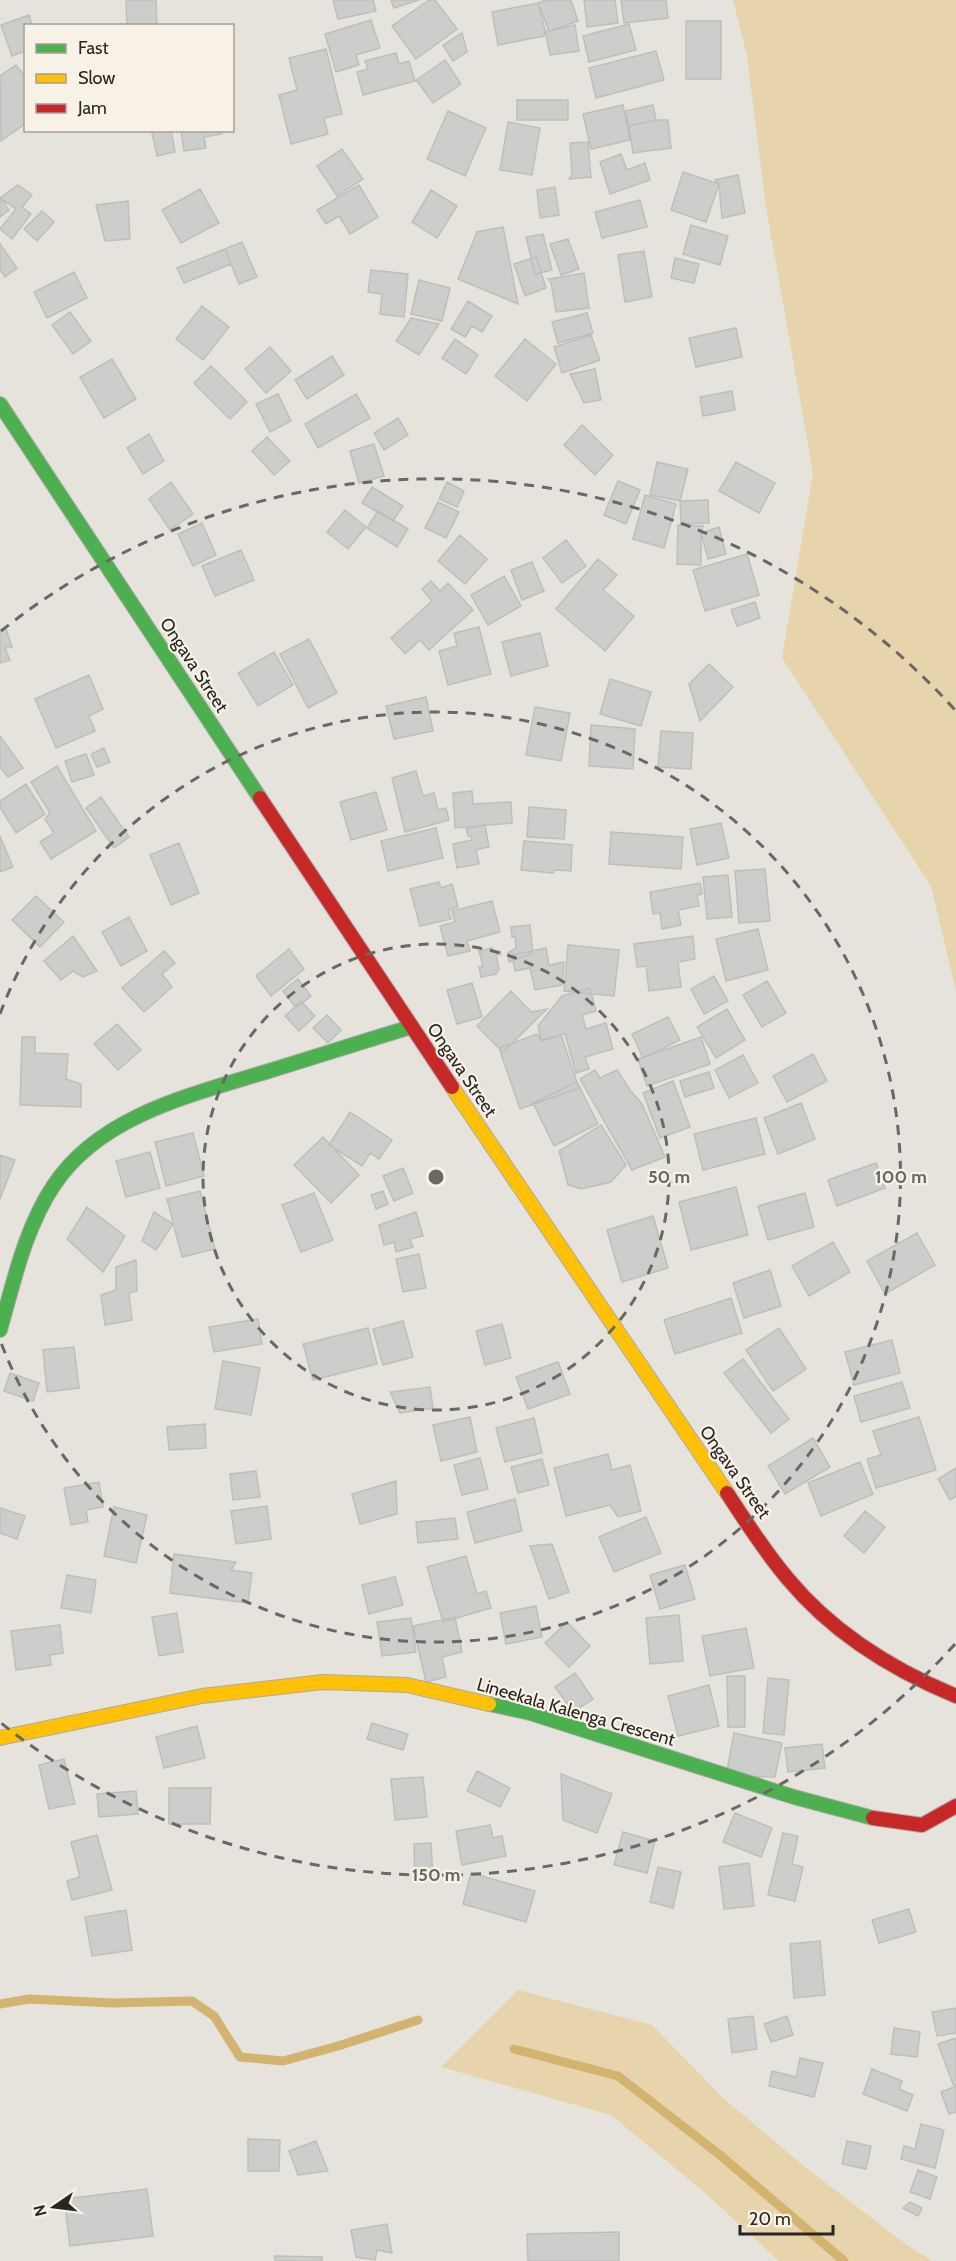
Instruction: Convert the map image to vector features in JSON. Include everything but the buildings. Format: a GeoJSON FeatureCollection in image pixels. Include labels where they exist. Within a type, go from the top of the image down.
{"type":"FeatureCollection","features":[{"type":"Feature","properties":{"kind":"street","name":"Ongava Street"},"geometry":{"type":"LineString","coordinates":[[0,404],[411,1027],[744,1518],[793,1585],[842,1631],[905,1671],[956,1696]]}},
{"type":"Feature","properties":{"kind":"street"},"geometry":{"type":"LineString","coordinates":[[0,1330],[18,1265],[34,1223],[50,1192],[67,1168],[83,1152],[105,1136],[172,1102],[411,1027]]}},
{"type":"Feature","properties":{"kind":"street","name":"Lineekala Kalenga Crescent"},"geometry":{"type":"LineString","coordinates":[[0,1738],[202,1696],[323,1682],[407,1685],[530,1713],[794,1797],[882,1820],[922,1825],[956,1806]]}},
{"type":"Feature","properties":{"kind":"shaded area"},"geometry":{"type":"Polygon","coordinates":[[[733,0],[956,0],[956,991],[931,886],[782,658],[813,473],[766,207],[747,56],[733,0]]]}},
{"type":"Feature","properties":{"kind":"shaded area"},"geometry":{"type":"Polygon","coordinates":[[[518,1990],[652,2025],[723,2098],[805,2167],[907,2245],[932,2261],[779,2261],[704,2192],[611,2115],[441,2067],[518,1990]]]}},
{"type":"Feature","properties":{"kind":"waterway"},"geometry":{"type":"LineString","coordinates":[[0,2004],[29,1999],[113,2003],[192,2001],[214,2016],[240,2057],[283,2061],[418,2020]]}},
{"type":"Feature","properties":{"kind":"waterway"},"geometry":{"type":"LineString","coordinates":[[514,2049],[618,2076],[720,2155],[844,2261]]}},
{"type":"Feature","properties":{"kind":"traffic: fast"},"geometry":{"type":"LineString","coordinates":[[0,404],[260,798]]}},
{"type":"Feature","properties":{"kind":"traffic: fast"},"geometry":{"type":"LineString","coordinates":[[0,1330],[21,1255],[35,1219],[54,1185],[74,1161],[97,1140],[123,1124],[182,1098],[411,1027]]}},
{"type":"Feature","properties":{"kind":"traffic: fast"},"geometry":{"type":"LineString","coordinates":[[489,1704],[530,1713],[794,1797],[873,1818]]}},
{"type":"Feature","properties":{"kind":"traffic: slow"},"geometry":{"type":"LineString","coordinates":[[452,1087],[727,1493]]}},
{"type":"Feature","properties":{"kind":"traffic: slow"},"geometry":{"type":"LineString","coordinates":[[0,1738],[202,1696],[323,1682],[407,1685],[489,1704]]}},
{"type":"Feature","properties":{"kind":"traffic: jam"},"geometry":{"type":"LineString","coordinates":[[260,798],[452,1087]]}},
{"type":"Feature","properties":{"kind":"traffic: jam"},"geometry":{"type":"LineString","coordinates":[[727,1493],[780,1569],[824,1616],[887,1662],[956,1696]]}},
{"type":"Feature","properties":{"kind":"traffic: jam"},"geometry":{"type":"LineString","coordinates":[[873,1818],[922,1825],[956,1806]]}}]}
